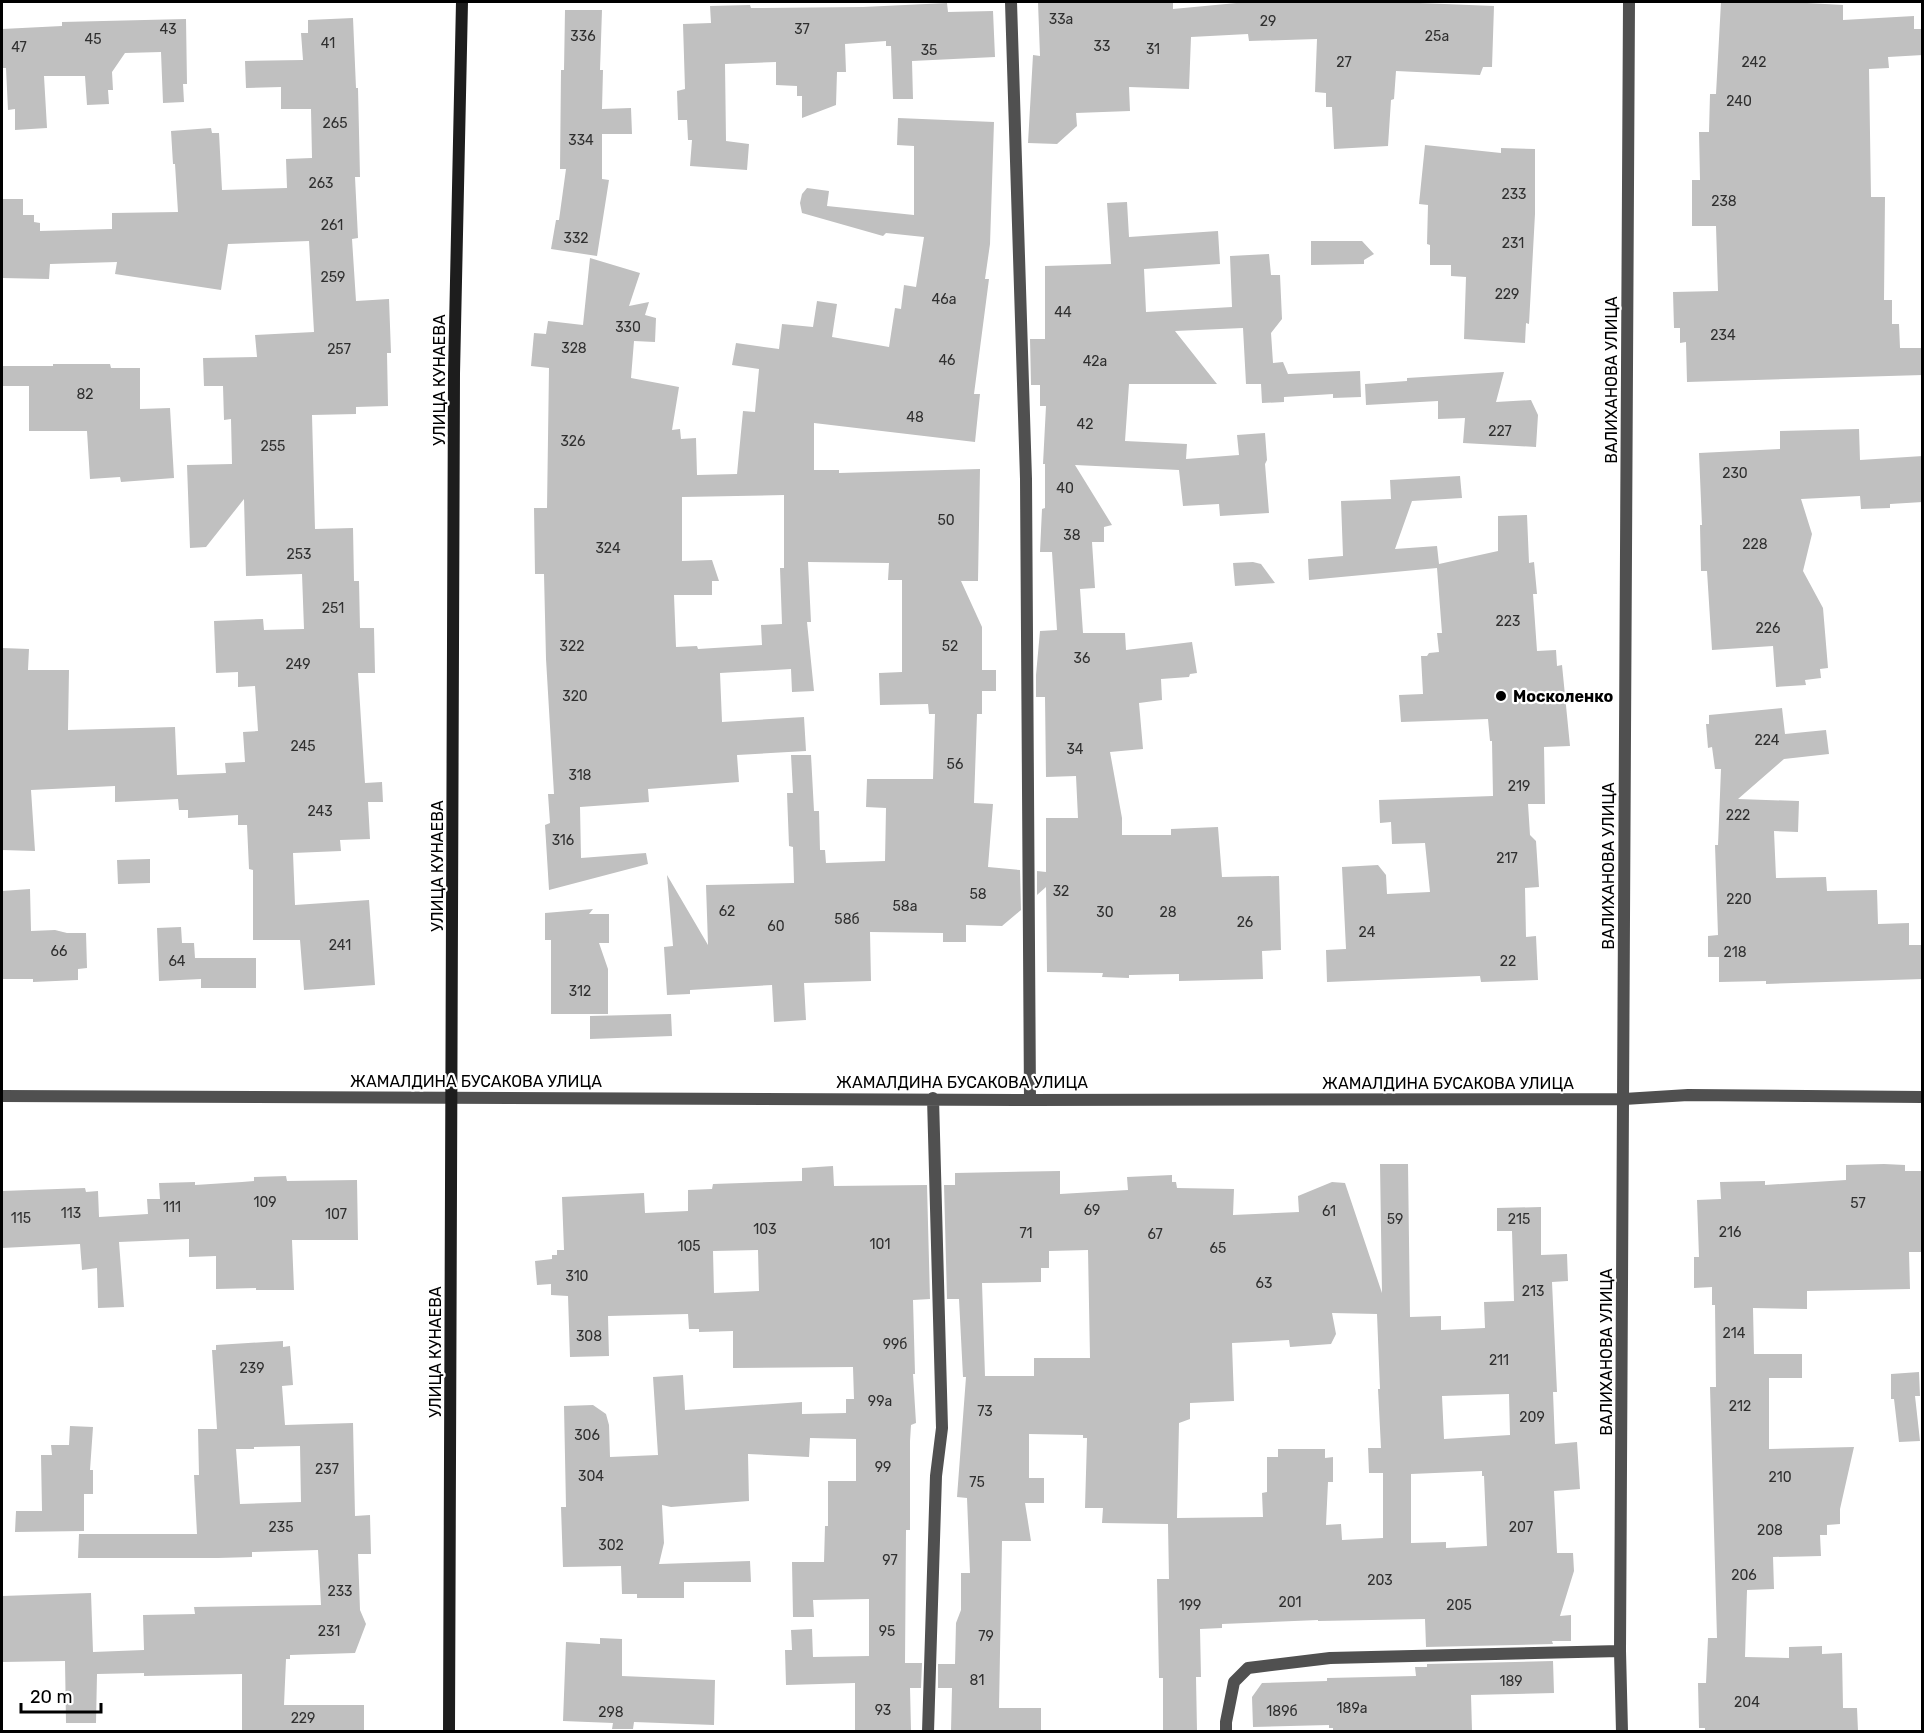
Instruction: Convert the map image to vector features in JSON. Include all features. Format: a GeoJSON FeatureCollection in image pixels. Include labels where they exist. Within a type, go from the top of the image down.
{"type":"FeatureCollection","features":[{"type":"Feature","properties":{"kind":"main road","name":"УЛИЦА КУНАЕВА"},"geometry":{"type":"LineString","coordinates":[[449,1731],[454,374],[462,2]]}},
{"type":"Feature","properties":{"kind":"street"},"geometry":{"type":"LineString","coordinates":[[1011,2],[1026,479],[1030,1100]]}},
{"type":"Feature","properties":{"kind":"street","name":"ВАЛИХАНОВА УЛИЦА"},"geometry":{"type":"LineString","coordinates":[[1622,1731],[1620,1651],[1629,2]]}},
{"type":"Feature","properties":{"kind":"street","name":"ЖАМАЛДИНА БУСАКОВА УЛИЦА"},"geometry":{"type":"LineString","coordinates":[[2,1096],[1030,1100],[1624,1099],[1688,1095],[1923,1097]]}},
{"type":"Feature","properties":{"kind":"street"},"geometry":{"type":"LineString","coordinates":[[928,1731],[936,1476],[942,1428],[933,1098]]}},
{"type":"Feature","properties":{"kind":"street"},"geometry":{"type":"LineString","coordinates":[[1226,1731],[1234,1682],[1248,1668],[1330,1658],[1620,1651]]}},
{"type":"Feature","properties":{"kind":"building"},"geometry":{"type":"Polygon","coordinates":[[[1038,2],[1173,2],[1173,9],[1247,2],[1395,2],[1494,6],[1492,67],[1483,67],[1480,75],[1396,71],[1394,99],[1391,100],[1388,146],[1334,149],[1332,107],[1326,107],[1326,93],[1315,92],[1317,39],[1249,41],[1248,34],[1191,37],[1189,89],[1129,87],[1130,111],[1076,113],[1077,126],[1057,144],[1028,143],[1033,55],[1040,56],[1038,2]]]}},
{"type":"Feature","properties":{"kind":"building"},"geometry":{"type":"Polygon","coordinates":[[[1721,2],[1843,5],[1843,20],[1914,16],[1914,29],[1923,29],[1923,55],[1888,57],[1889,68],[1869,69],[1871,197],[1885,197],[1884,300],[1892,300],[1892,324],[1899,324],[1900,348],[1923,348],[1923,375],[1687,382],[1686,342],[1680,343],[1680,328],[1674,328],[1673,292],[1718,291],[1716,226],[1692,226],[1692,180],[1700,180],[1699,132],[1709,132],[1710,94],[1716,94],[1721,2]]]}},
{"type":"Feature","properties":{"kind":"building"},"geometry":{"type":"Polygon","coordinates":[[[947,3],[948,12],[993,11],[995,57],[912,61],[913,99],[893,99],[891,46],[886,46],[886,41],[845,44],[846,72],[837,72],[836,105],[802,118],[802,96],[797,96],[797,86],[776,85],[776,62],[725,64],[726,141],[749,144],[747,170],[690,166],[692,140],[688,140],[687,120],[678,120],[677,91],[685,89],[683,24],[711,23],[710,6],[863,7],[947,3]]]}},
{"type":"Feature","properties":{"kind":"building"},"geometry":{"type":"Polygon","coordinates":[[[565,10],[602,10],[600,70],[603,70],[602,109],[631,108],[632,134],[602,134],[602,179],[609,180],[597,256],[551,249],[556,220],[559,220],[566,169],[560,169],[561,70],[564,70],[565,10]]]}},
{"type":"Feature","properties":{"kind":"building"},"geometry":{"type":"Polygon","coordinates":[[[353,18],[356,88],[358,88],[360,177],[355,177],[358,238],[352,239],[356,301],[389,299],[391,353],[387,353],[388,406],[356,407],[356,414],[312,415],[315,529],[353,528],[354,581],[359,581],[360,628],[374,628],[375,673],[358,673],[365,783],[382,782],[383,802],[368,802],[370,839],[340,840],[341,851],[293,853],[295,905],[369,900],[375,985],[304,990],[300,940],[253,940],[253,870],[249,869],[247,825],[238,825],[238,815],[188,818],[188,810],[179,810],[178,799],[115,802],[115,786],[31,790],[35,851],[2,850],[2,648],[29,649],[28,670],[69,670],[68,730],[175,727],[177,775],[226,773],[225,763],[245,762],[243,732],[258,731],[255,686],[238,687],[238,672],[216,673],[214,621],[263,619],[264,630],[304,629],[302,574],[246,576],[244,499],[206,547],[190,548],[187,465],[232,464],[231,419],[224,420],[223,386],[204,386],[203,358],[257,357],[255,335],[314,332],[309,241],[228,244],[221,290],[115,274],[117,262],[50,264],[49,279],[2,278],[2,199],[23,199],[23,215],[34,215],[34,222],[40,223],[40,231],[112,229],[112,213],[178,212],[171,131],[211,128],[212,133],[219,133],[222,190],[287,188],[286,159],[312,158],[311,109],[281,109],[281,87],[246,88],[245,61],[303,60],[301,33],[308,33],[308,20],[353,18]]]}},
{"type":"Feature","properties":{"kind":"building"},"geometry":{"type":"Polygon","coordinates":[[[186,19],[187,84],[183,84],[184,102],[163,103],[161,52],[125,53],[112,72],[113,90],[108,90],[109,104],[87,105],[85,76],[44,76],[47,128],[15,130],[15,109],[8,110],[6,68],[2,68],[2,29],[62,26],[62,22],[186,19]]]}},
{"type":"Feature","properties":{"kind":"building"},"geometry":{"type":"Polygon","coordinates":[[[898,118],[994,122],[990,244],[985,279],[989,279],[974,394],[980,394],[975,442],[814,423],[814,470],[839,470],[839,473],[980,469],[978,581],[961,581],[982,627],[982,670],[996,670],[996,691],[982,691],[982,714],[977,714],[974,803],[993,804],[988,867],[1020,870],[1021,910],[1002,926],[966,925],[966,942],[943,942],[943,933],[870,932],[871,981],[804,983],[806,1020],[774,1022],[772,985],[690,990],[690,994],[667,995],[664,947],[673,946],[667,875],[708,945],[706,885],[794,883],[793,847],[789,846],[787,793],[793,793],[791,755],[811,755],[814,811],[819,811],[820,850],[825,850],[826,863],[885,861],[886,808],[866,807],[867,779],[933,779],[935,714],[929,714],[928,704],[880,705],[879,673],[902,672],[902,580],[888,580],[889,563],[808,562],[811,622],[807,622],[814,691],[792,692],[791,669],[720,673],[722,722],[804,717],[806,751],[737,755],[739,782],[648,789],[649,802],[580,807],[581,858],[646,853],[648,864],[549,890],[545,825],[550,823],[548,794],[554,794],[546,659],[544,574],[535,574],[534,508],[547,508],[549,368],[531,366],[534,333],[546,334],[548,321],[583,325],[590,258],[640,273],[629,306],[649,302],[645,315],[656,318],[655,342],[634,341],[631,378],[679,387],[672,430],[680,429],[681,439],[696,438],[697,475],[737,474],[743,411],[755,412],[759,369],[732,365],[736,343],[779,349],[782,324],[813,327],[817,301],[837,304],[832,337],[889,347],[895,308],[901,309],[904,285],[916,287],[924,237],[886,233],[883,236],[802,213],[800,203],[802,194],[807,188],[829,191],[827,206],[914,215],[914,146],[897,145],[898,118]],[[784,495],[682,497],[682,561],[712,560],[719,581],[712,581],[712,595],[674,595],[676,647],[697,646],[698,649],[762,645],[761,625],[782,624],[780,568],[784,568],[784,495]]]}},
{"type":"Feature","properties":{"kind":"building"},"geometry":{"type":"Polygon","coordinates":[[[1425,145],[1501,153],[1501,148],[1535,149],[1535,214],[1529,324],[1526,323],[1525,343],[1464,339],[1466,277],[1451,276],[1451,265],[1430,265],[1430,245],[1427,244],[1428,205],[1419,204],[1425,145]]]}},
{"type":"Feature","properties":{"kind":"building"},"geometry":{"type":"Polygon","coordinates":[[[1127,202],[1129,237],[1218,231],[1220,264],[1144,269],[1146,312],[1232,307],[1230,256],[1269,254],[1271,275],[1280,275],[1282,319],[1271,333],[1273,363],[1283,362],[1288,374],[1360,371],[1361,397],[1333,398],[1333,394],[1284,397],[1284,402],[1262,403],[1261,384],[1246,384],[1243,328],[1175,331],[1217,384],[1129,384],[1125,441],[1187,444],[1186,459],[1239,455],[1237,435],[1265,433],[1269,513],[1220,516],[1219,504],[1183,506],[1179,470],[1075,465],[1112,525],[1104,527],[1104,542],[1092,542],[1095,588],[1080,589],[1083,633],[1125,633],[1126,650],[1192,642],[1197,673],[1190,674],[1189,677],[1161,679],[1162,700],[1139,703],[1143,749],[1110,752],[1122,818],[1122,835],[1171,835],[1171,829],[1218,827],[1222,877],[1279,876],[1281,950],[1262,951],[1263,979],[1179,981],[1179,974],[1129,975],[1129,978],[1102,977],[1103,973],[1047,972],[1046,887],[1037,895],[1037,871],[1046,872],[1046,818],[1078,818],[1076,776],[1046,777],[1045,697],[1036,697],[1040,631],[1057,630],[1052,552],[1040,552],[1042,509],[1045,508],[1045,464],[1043,464],[1046,406],[1040,406],[1040,385],[1031,385],[1030,339],[1045,339],[1045,266],[1111,264],[1107,203],[1127,202]]]}},
{"type":"Feature","properties":{"kind":"building"},"geometry":{"type":"Polygon","coordinates":[[[1311,241],[1362,241],[1374,254],[1364,260],[1364,264],[1311,265],[1311,241]]]}},
{"type":"Feature","properties":{"kind":"building"},"geometry":{"type":"Polygon","coordinates":[[[53,364],[110,364],[111,368],[140,368],[140,409],[170,408],[174,478],[121,482],[120,477],[90,479],[87,431],[29,431],[29,386],[2,386],[2,366],[53,366],[53,364]]]}},
{"type":"Feature","properties":{"kind":"building"},"geometry":{"type":"Polygon","coordinates":[[[1504,372],[1496,402],[1531,400],[1538,415],[1536,447],[1463,443],[1465,418],[1438,419],[1438,401],[1366,405],[1365,384],[1407,381],[1407,378],[1504,372]]]}},
{"type":"Feature","properties":{"kind":"building"},"geometry":{"type":"Polygon","coordinates":[[[1859,429],[1860,460],[1923,456],[1923,502],[1890,504],[1890,508],[1861,509],[1860,496],[1801,499],[1812,534],[1803,571],[1823,608],[1828,668],[1820,669],[1821,678],[1805,680],[1806,685],[1776,687],[1773,646],[1712,650],[1707,571],[1701,571],[1699,453],[1780,449],[1780,431],[1859,429]]]}},
{"type":"Feature","properties":{"kind":"building"},"geometry":{"type":"Polygon","coordinates":[[[1460,476],[1462,498],[1412,501],[1395,549],[1437,546],[1439,564],[1498,551],[1498,516],[1527,515],[1529,563],[1534,562],[1537,594],[1533,594],[1537,651],[1556,650],[1557,666],[1562,665],[1570,746],[1544,747],[1545,804],[1528,804],[1530,835],[1536,841],[1539,887],[1525,888],[1526,937],[1536,936],[1538,980],[1481,982],[1480,976],[1327,982],[1326,950],[1346,949],[1342,867],[1378,865],[1386,875],[1387,894],[1430,892],[1425,843],[1392,844],[1391,822],[1380,823],[1379,800],[1493,796],[1492,741],[1490,741],[1488,719],[1401,722],[1399,695],[1423,694],[1421,656],[1439,652],[1437,633],[1442,633],[1437,568],[1309,580],[1308,559],[1343,556],[1341,501],[1391,499],[1390,480],[1460,476]]]}},
{"type":"Feature","properties":{"kind":"building"},"geometry":{"type":"Polygon","coordinates":[[[1233,563],[1261,564],[1275,583],[1235,586],[1233,563]]]}},
{"type":"Feature","properties":{"kind":"building"},"geometry":{"type":"Polygon","coordinates":[[[1782,708],[1785,734],[1826,730],[1829,754],[1784,759],[1738,799],[1799,801],[1798,832],[1774,831],[1776,878],[1826,877],[1827,891],[1877,890],[1878,924],[1909,923],[1909,945],[1923,945],[1923,979],[1766,984],[1766,981],[1719,982],[1719,957],[1708,957],[1708,936],[1718,935],[1715,845],[1718,845],[1721,769],[1715,769],[1712,747],[1708,748],[1706,724],[1709,724],[1709,715],[1782,708]]]}},
{"type":"Feature","properties":{"kind":"building"},"geometry":{"type":"Polygon","coordinates":[[[150,859],[150,883],[118,884],[117,860],[150,859]]]}},
{"type":"Feature","properties":{"kind":"building"},"geometry":{"type":"Polygon","coordinates":[[[30,889],[31,931],[55,930],[67,933],[86,933],[87,968],[78,969],[78,980],[33,982],[33,979],[2,979],[2,891],[30,889]]]}},
{"type":"Feature","properties":{"kind":"building"},"geometry":{"type":"Polygon","coordinates":[[[593,909],[589,914],[609,914],[609,943],[599,943],[608,969],[608,1014],[551,1014],[551,940],[545,940],[545,913],[593,909]]]}},
{"type":"Feature","properties":{"kind":"building"},"geometry":{"type":"Polygon","coordinates":[[[181,927],[182,943],[194,943],[195,958],[256,958],[256,988],[201,988],[201,979],[159,981],[157,928],[181,927]]]}},
{"type":"Feature","properties":{"kind":"building"},"geometry":{"type":"Polygon","coordinates":[[[671,1014],[672,1036],[590,1039],[590,1016],[671,1014]]]}},
{"type":"Feature","properties":{"kind":"building"},"geometry":{"type":"Polygon","coordinates":[[[1380,1164],[1408,1164],[1410,1317],[1441,1316],[1441,1330],[1485,1328],[1484,1302],[1514,1301],[1512,1231],[1497,1231],[1497,1208],[1541,1207],[1541,1255],[1567,1254],[1568,1281],[1552,1282],[1557,1392],[1553,1392],[1555,1444],[1577,1442],[1580,1489],[1554,1491],[1557,1553],[1573,1553],[1574,1571],[1560,1616],[1571,1615],[1571,1641],[1552,1641],[1553,1644],[1426,1647],[1425,1619],[1222,1624],[1222,1628],[1200,1629],[1201,1677],[1196,1677],[1197,1731],[1163,1731],[1163,1678],[1159,1678],[1157,1579],[1169,1579],[1168,1524],[1102,1523],[1103,1508],[1085,1508],[1087,1438],[1083,1438],[1083,1435],[1029,1434],[1029,1478],[1044,1478],[1044,1503],[1025,1503],[1031,1541],[1002,1541],[999,1708],[1041,1708],[1041,1731],[951,1731],[952,1688],[938,1688],[938,1664],[955,1664],[956,1623],[961,1610],[961,1573],[970,1573],[967,1498],[957,1497],[966,1377],[963,1377],[959,1299],[947,1299],[944,1185],[955,1185],[955,1173],[1060,1171],[1060,1194],[1128,1190],[1127,1177],[1172,1175],[1172,1182],[1176,1182],[1177,1188],[1234,1189],[1233,1215],[1299,1212],[1298,1196],[1332,1182],[1345,1183],[1382,1293],[1380,1164]],[[1088,1250],[1049,1251],[1049,1268],[1041,1268],[1041,1282],[982,1283],[985,1376],[1034,1376],[1034,1358],[1090,1358],[1088,1250]],[[1332,1313],[1336,1334],[1331,1344],[1290,1347],[1289,1340],[1232,1343],[1234,1401],[1190,1403],[1190,1419],[1179,1423],[1177,1518],[1263,1517],[1262,1493],[1267,1492],[1267,1457],[1278,1457],[1278,1449],[1325,1449],[1325,1458],[1333,1457],[1333,1482],[1328,1482],[1326,1525],[1341,1524],[1342,1540],[1383,1538],[1383,1473],[1369,1473],[1368,1448],[1381,1448],[1377,1314],[1332,1313]],[[1509,1394],[1442,1396],[1444,1439],[1510,1435],[1509,1394]],[[1482,1471],[1411,1474],[1411,1543],[1446,1542],[1446,1548],[1487,1546],[1482,1471]]]}},
{"type":"Feature","properties":{"kind":"building"},"geometry":{"type":"Polygon","coordinates":[[[1846,1165],[1905,1165],[1905,1171],[1923,1171],[1923,1252],[1909,1252],[1910,1289],[1807,1291],[1807,1309],[1753,1308],[1754,1354],[1802,1354],[1802,1378],[1769,1378],[1769,1449],[1854,1447],[1840,1509],[1840,1524],[1827,1525],[1827,1535],[1820,1535],[1821,1556],[1773,1557],[1774,1589],[1747,1590],[1745,1657],[1789,1658],[1789,1647],[1822,1646],[1822,1654],[1842,1653],[1843,1708],[1857,1708],[1858,1731],[1705,1731],[1705,1728],[1699,1728],[1698,1683],[1706,1683],[1708,1638],[1717,1638],[1710,1387],[1716,1387],[1715,1305],[1712,1305],[1712,1287],[1694,1288],[1694,1257],[1699,1257],[1697,1200],[1721,1199],[1720,1182],[1765,1181],[1765,1185],[1846,1180],[1846,1165]]]}},
{"type":"Feature","properties":{"kind":"building"},"geometry":{"type":"Polygon","coordinates":[[[833,1166],[834,1186],[927,1185],[930,1299],[913,1300],[915,1374],[913,1374],[916,1423],[911,1425],[910,1530],[906,1530],[905,1663],[922,1663],[921,1688],[910,1688],[911,1731],[855,1731],[855,1683],[786,1685],[785,1650],[792,1650],[791,1630],[812,1629],[813,1657],[869,1656],[869,1599],[813,1600],[814,1617],[793,1617],[792,1562],[824,1562],[825,1526],[828,1526],[828,1481],[856,1481],[856,1439],[810,1438],[809,1457],[748,1454],[749,1501],[671,1507],[662,1505],[664,1543],[659,1564],[750,1561],[751,1582],[684,1582],[684,1598],[637,1598],[637,1594],[622,1594],[621,1566],[563,1567],[561,1507],[566,1507],[564,1406],[593,1405],[606,1414],[609,1425],[610,1457],[658,1455],[653,1377],[683,1375],[685,1410],[802,1402],[802,1414],[846,1413],[846,1399],[854,1399],[853,1367],[733,1368],[733,1331],[699,1332],[699,1329],[689,1329],[688,1314],[608,1316],[609,1356],[570,1357],[568,1296],[551,1295],[551,1284],[537,1285],[535,1261],[552,1259],[552,1255],[557,1255],[557,1250],[564,1250],[562,1197],[644,1193],[645,1213],[688,1211],[688,1190],[712,1189],[713,1184],[802,1181],[802,1168],[833,1166]],[[758,1250],[713,1251],[714,1293],[759,1291],[758,1250]]]}},
{"type":"Feature","properties":{"kind":"building"},"geometry":{"type":"Polygon","coordinates":[[[286,1176],[287,1181],[357,1180],[358,1240],[292,1240],[294,1290],[216,1289],[216,1256],[189,1257],[189,1239],[119,1242],[124,1307],[98,1308],[97,1268],[82,1270],[80,1244],[2,1248],[2,1191],[85,1188],[86,1192],[98,1191],[99,1217],[148,1214],[147,1199],[160,1199],[159,1183],[195,1182],[195,1185],[254,1181],[254,1177],[286,1176]]]}},
{"type":"Feature","properties":{"kind":"building"},"geometry":{"type":"Polygon","coordinates":[[[283,1341],[283,1347],[290,1346],[293,1385],[282,1386],[285,1425],[353,1423],[355,1516],[370,1515],[371,1554],[358,1554],[360,1610],[366,1624],[355,1653],[290,1655],[290,1659],[286,1659],[284,1705],[364,1705],[364,1731],[242,1731],[242,1674],[144,1676],[144,1673],[97,1674],[96,1723],[66,1723],[65,1661],[2,1662],[2,1596],[91,1593],[93,1652],[144,1650],[143,1615],[195,1614],[194,1607],[321,1605],[318,1550],[252,1552],[252,1557],[78,1558],[79,1534],[197,1534],[194,1475],[199,1475],[198,1429],[217,1429],[212,1350],[216,1350],[216,1345],[283,1341]],[[300,1446],[236,1449],[240,1504],[301,1502],[300,1446]]]}},
{"type":"Feature","properties":{"kind":"building"},"geometry":{"type":"Polygon","coordinates":[[[1919,1372],[1920,1396],[1915,1396],[1920,1441],[1899,1442],[1894,1399],[1891,1399],[1891,1374],[1919,1372]]]}},
{"type":"Feature","properties":{"kind":"building"},"geometry":{"type":"Polygon","coordinates":[[[70,1426],[93,1427],[90,1470],[93,1470],[93,1494],[84,1494],[84,1531],[15,1532],[16,1511],[42,1511],[41,1455],[52,1455],[51,1445],[69,1445],[70,1426]]]}},
{"type":"Feature","properties":{"kind":"building"},"geometry":{"type":"Polygon","coordinates":[[[600,1638],[622,1639],[622,1676],[715,1680],[714,1725],[634,1722],[633,1729],[612,1729],[613,1723],[563,1721],[566,1642],[600,1644],[600,1638]]]}},
{"type":"Feature","properties":{"kind":"building"},"geometry":{"type":"Polygon","coordinates":[[[1553,1661],[1554,1693],[1471,1695],[1472,1731],[1333,1731],[1329,1725],[1253,1727],[1252,1697],[1262,1683],[1327,1681],[1327,1678],[1416,1676],[1415,1667],[1427,1667],[1427,1664],[1553,1661]]]}},
{"type":"Feature","properties":{"kind":"place","name":"Москоленко"},"geometry":{"type":"Point","coordinates":[1501,696]}}]}
